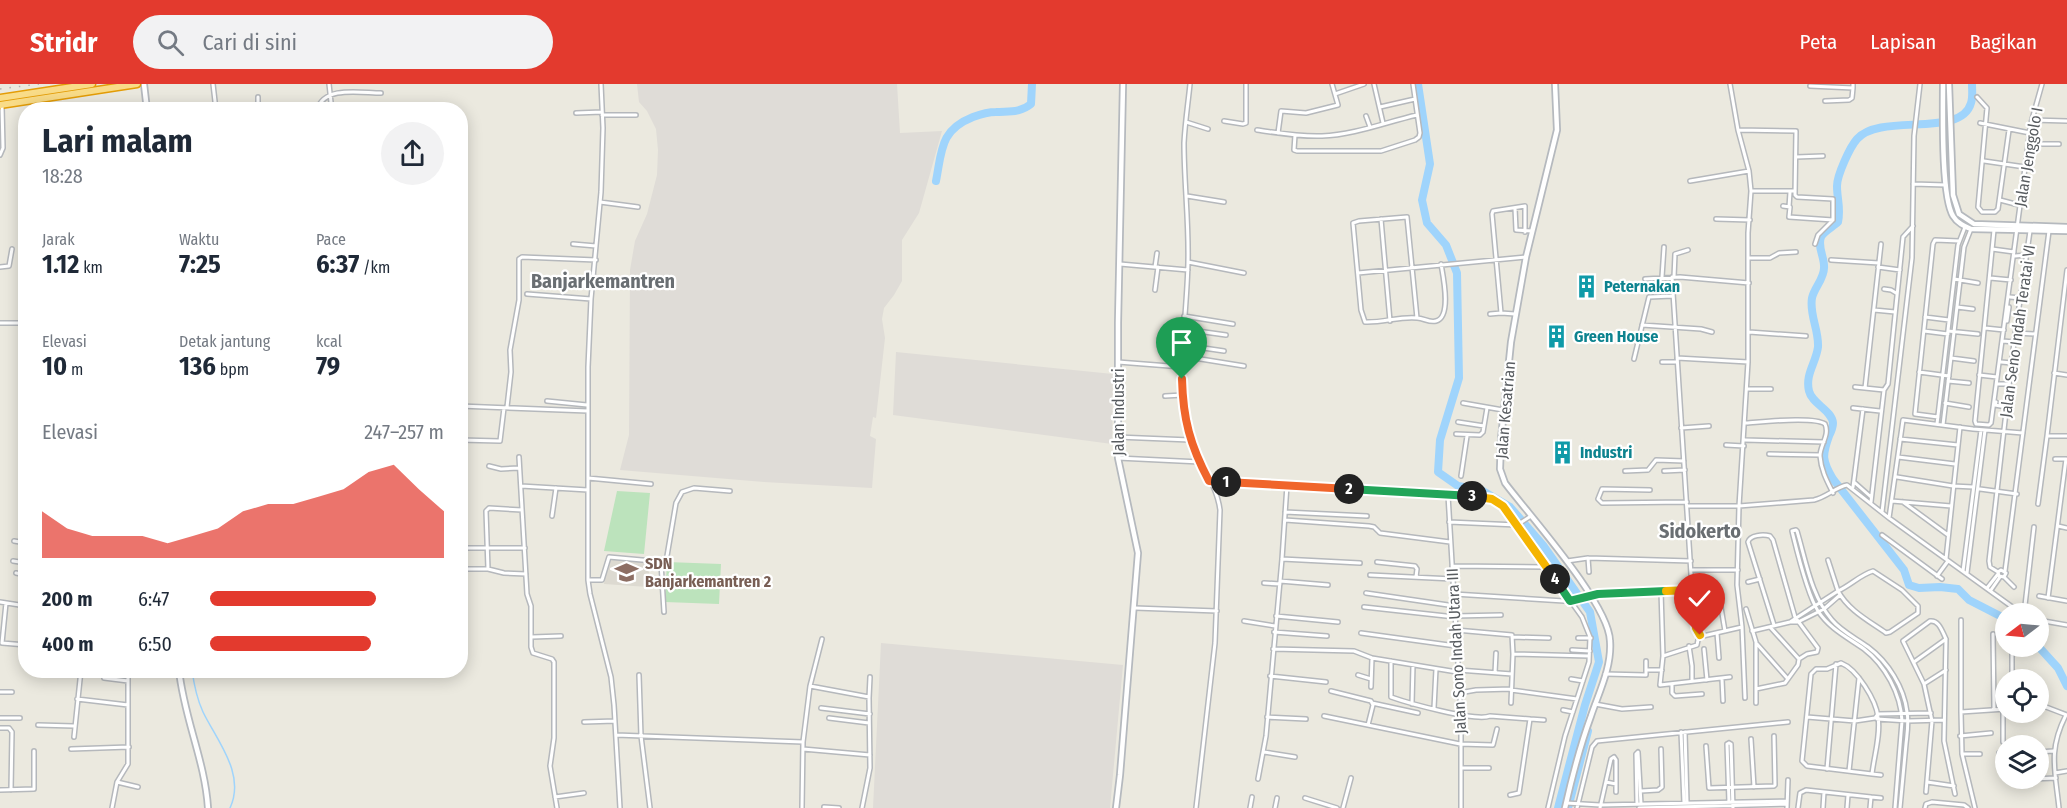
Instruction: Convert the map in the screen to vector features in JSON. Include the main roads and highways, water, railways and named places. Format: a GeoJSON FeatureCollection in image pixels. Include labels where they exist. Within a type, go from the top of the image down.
{"type":"FeatureCollection","features":[{"type":"Feature","properties":{"kind":"highway"},"geometry":{"type":"LineString","coordinates":[[1,101],[92,84]]}},
{"type":"Feature","properties":{"kind":"highway"},"geometry":{"type":"LineString","coordinates":[[1,101],[137,84]]}},
{"type":"Feature","properties":{"kind":"waterway"},"geometry":{"type":"LineString","coordinates":[[936,181],[944,142],[954,128],[982,114],[1015,111],[1027,107],[1031,104],[1032,84]]}},
{"type":"Feature","properties":{"kind":"waterway"},"geometry":{"type":"LineString","coordinates":[[1418,84],[1430,164],[1422,200],[1427,223],[1446,245],[1457,273],[1459,378],[1440,440],[1438,472],[1458,486],[1481,490],[1510,507],[1543,545],[1590,612],[1599,662],[1585,705],[1558,808]]}},
{"type":"Feature","properties":{"kind":"waterway"},"geometry":{"type":"LineString","coordinates":[[1972,84],[1972,101],[1964,114],[1952,120],[1937,123],[1901,125],[1868,131],[1857,139],[1851,148],[1841,168],[1838,181],[1838,222],[1824,233],[1820,241],[1824,272],[1813,294],[1811,304],[1818,347],[1808,385],[1811,396],[1832,418],[1832,428],[1824,453],[1829,473],[1904,570],[1909,585],[1919,588],[1958,589],[1969,600],[1995,613]]}},
{"type":"Feature","properties":{"kind":"waterway"},"geometry":{"type":"LineString","coordinates":[[2048,657],[2058,668],[2067,686]]}},
{"type":"Feature","properties":{"kind":"waterway"},"geometry":{"type":"LineString","coordinates":[[193,678],[201,707],[232,770],[234,795],[230,808]]}},
{"type":"Feature","properties":{"kind":"waterway"},"geometry":{"type":"LineString","coordinates":[[1568,808],[1588,731]]}},
{"type":"Feature","properties":{"kind":"railway"},"geometry":{"type":"LineString","coordinates":[[0,89],[39,84]]}},
{"type":"Feature","properties":{"kind":"place","name":"Peternakan"},"geometry":{"type":"Point","coordinates":[1586,286]}},
{"type":"Feature","properties":{"kind":"place","name":"Green House"},"geometry":{"type":"Point","coordinates":[1556,336]}},
{"type":"Feature","properties":{"kind":"place","name":"Industri"},"geometry":{"type":"Point","coordinates":[1562,452]}},
{"type":"Feature","properties":{"kind":"place","name":"SDN Banjarkemantren 2"},"geometry":{"type":"Point","coordinates":[627,572]}},
{"type":"Feature","properties":{"kind":"district","name":"Banjarkemantren"},"geometry":{"type":"Point","coordinates":[603,281]}},
{"type":"Feature","properties":{"kind":"district","name":"Sidokerto"},"geometry":{"type":"Point","coordinates":[1700,531]}}]}
